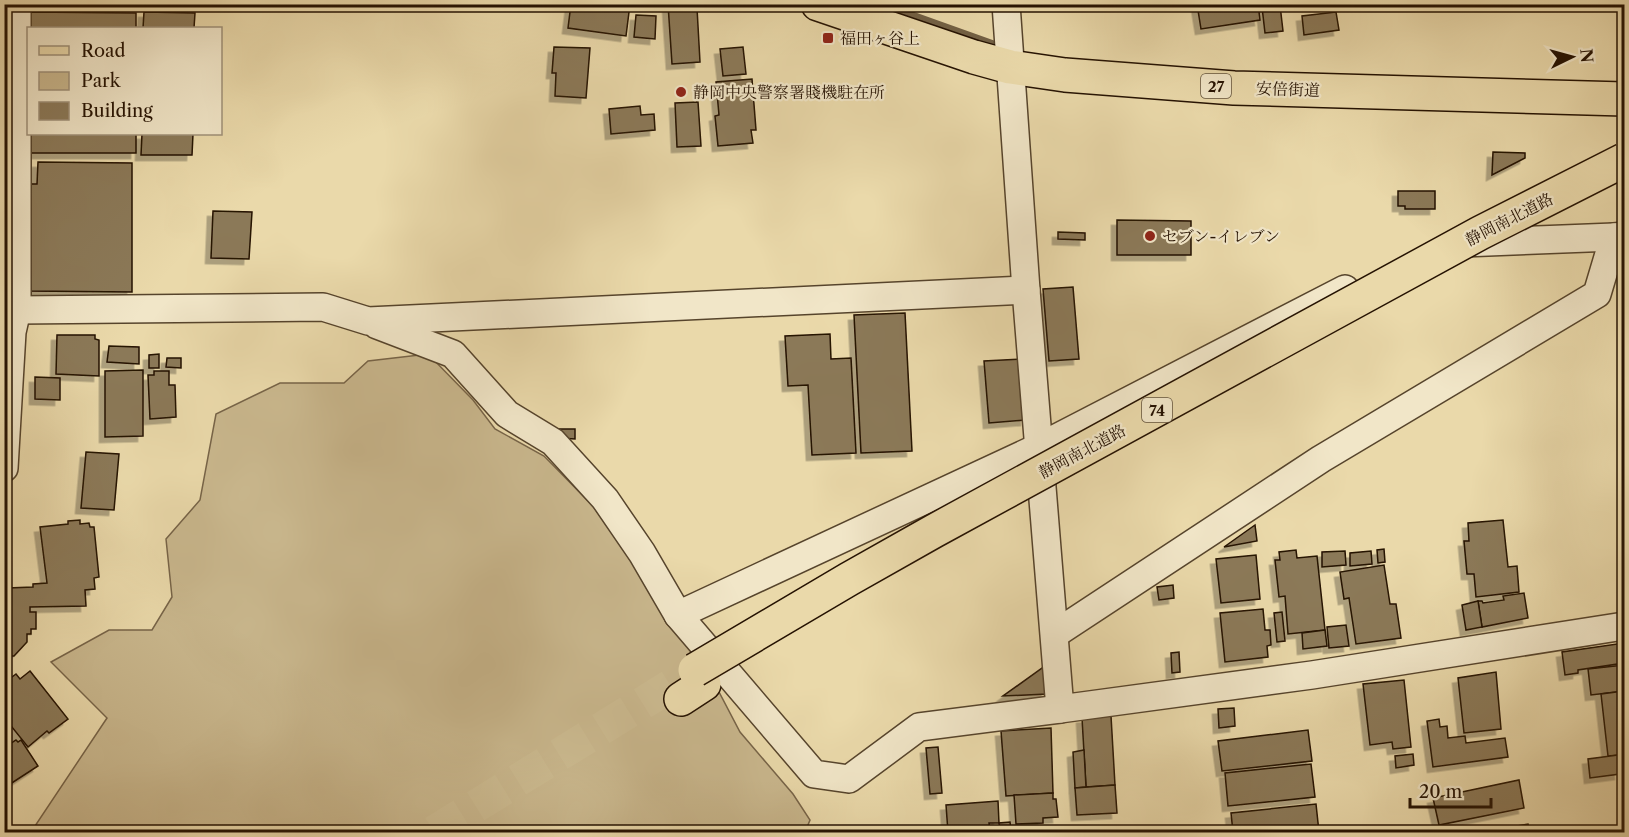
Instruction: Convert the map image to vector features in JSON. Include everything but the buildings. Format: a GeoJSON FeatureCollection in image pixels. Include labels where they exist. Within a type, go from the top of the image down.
{"type":"FeatureCollection","features":[{"type":"Feature","properties":{"kind":"main road","name":"安倍街道"},"geometry":{"type":"LineString","coordinates":[[818,4],[974,57],[1010,67],[1065,75],[1234,88],[1624,99]]}},
{"type":"Feature","properties":{"kind":"main road","name":"静岡南北道路"},"geometry":{"type":"LineString","coordinates":[[1624,160],[1480,233],[934,531],[849,579],[688,685],[952,538],[1487,249],[1624,182]]}},
{"type":"Feature","properties":{"kind":"street"},"geometry":{"type":"LineString","coordinates":[[4,468],[11,324],[17,4]]}},
{"type":"Feature","properties":{"kind":"street"},"geometry":{"type":"LineString","coordinates":[[1006,4],[1026,290],[1060,709]]}},
{"type":"Feature","properties":{"kind":"street"},"geometry":{"type":"LineString","coordinates":[[678,615],[1039,447],[1416,252],[1443,244],[1619,236],[1597,294],[1321,459],[1055,634]]}},
{"type":"Feature","properties":{"kind":"street"},"geometry":{"type":"LineString","coordinates":[[368,321],[1026,290]]}},
{"type":"Feature","properties":{"kind":"street"},"geometry":{"type":"LineString","coordinates":[[11,324],[323,307],[368,321],[453,354],[507,414],[553,442],[604,499],[642,553],[678,615],[814,774],[849,779],[919,727],[1312,675],[1624,626]]}},
{"type":"Feature","properties":{"kind":"green space"},"geometry":{"type":"Polygon","coordinates":[[[428,354],[473,400],[495,429],[544,456],[593,506],[660,601],[675,632],[696,648],[740,732],[793,794],[810,820],[805,832],[31,832],[107,718],[51,662],[109,630],[152,630],[172,597],[166,539],[200,500],[216,414],[280,383],[344,383],[368,361],[428,354]]]}},
{"type":"Feature","properties":{"kind":"waterway"},"geometry":{"type":"LineString","coordinates":[[880,4],[992,44]]}},
{"type":"Feature","properties":{"kind":"tunnel"},"geometry":{"type":"LineString","coordinates":[[434,832],[672,685]]}},
{"type":"Feature","properties":{"kind":"place","name":"福田ヶ谷上"},"geometry":{"type":"Point","coordinates":[828,38]}},
{"type":"Feature","properties":{"kind":"place","name":"静岡中央警察署賤機駐在所"},"geometry":{"type":"Point","coordinates":[681,92]}},
{"type":"Feature","properties":{"kind":"place","name":"セブン-イレブン"},"geometry":{"type":"Point","coordinates":[1150,236]}}]}
